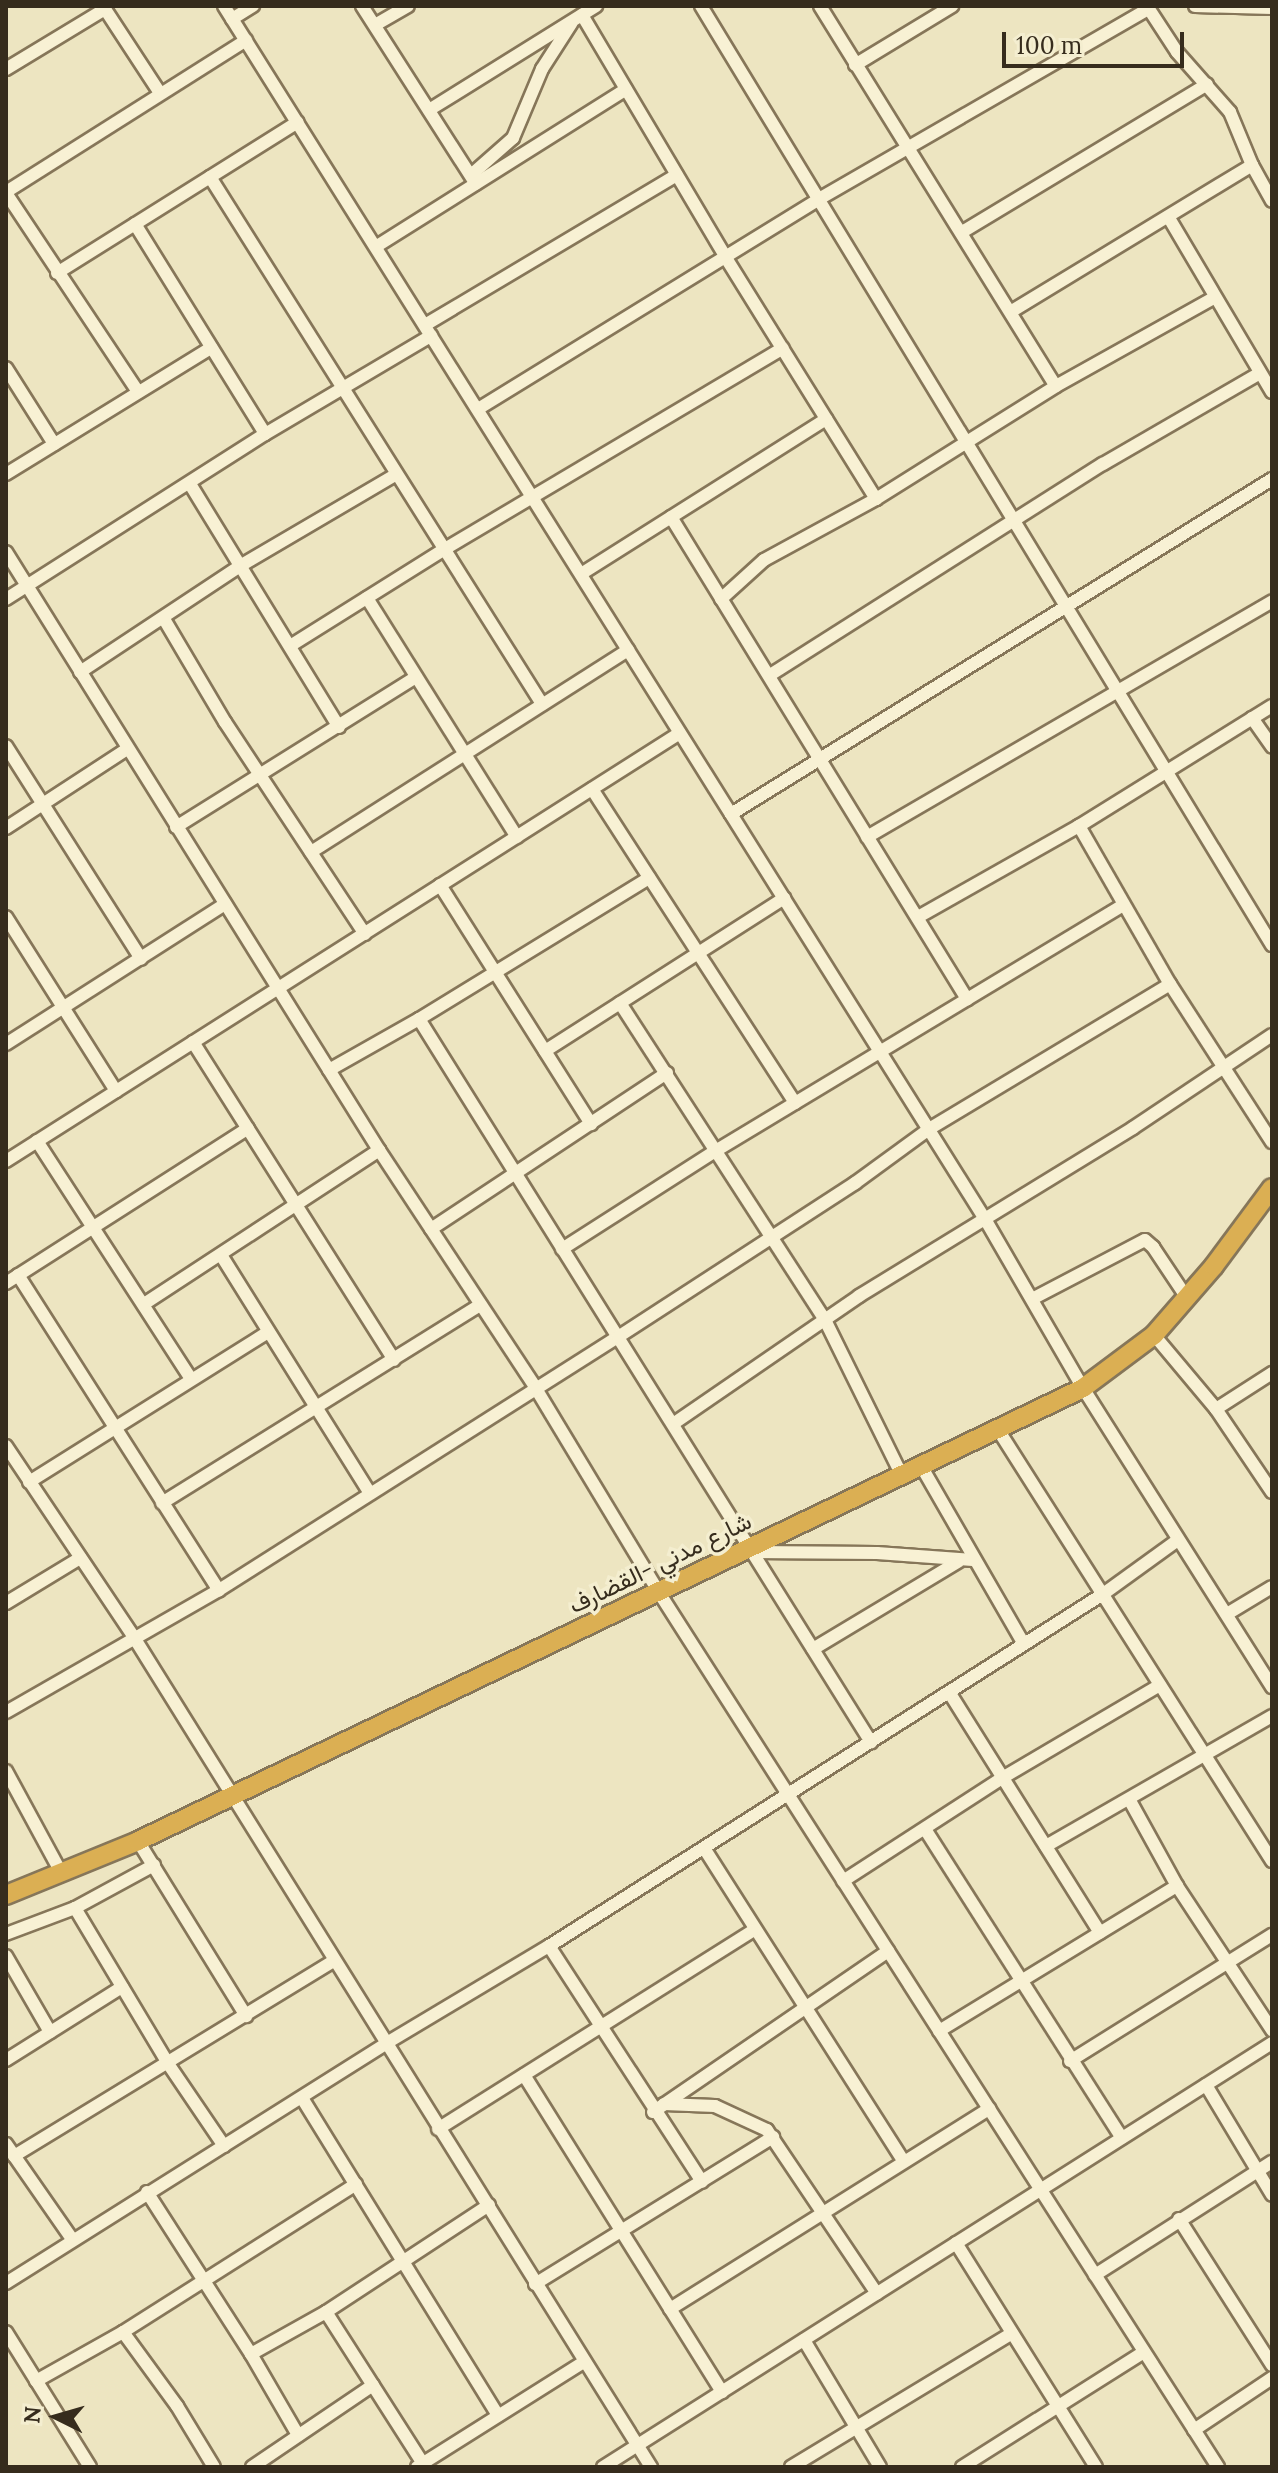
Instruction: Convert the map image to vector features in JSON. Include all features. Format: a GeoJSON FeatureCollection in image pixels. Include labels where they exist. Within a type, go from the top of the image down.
{"type":"FeatureCollection","features":[{"type":"Feature","properties":{"kind":"highway","name":"شارع مدني -القضارف"},"geometry":{"type":"LineString","coordinates":[[6,1895],[138,1841],[1083,1388],[1154,1335],[1187,1298],[1272,1188]]}},
{"type":"Feature","properties":{"kind":"street"},"geometry":{"type":"LineString","coordinates":[[224,6],[929,1129],[1083,1388],[1272,1687]]}},
{"type":"Feature","properties":{"kind":"street"},"geometry":{"type":"LineString","coordinates":[[232,19],[253,6]]}},
{"type":"Feature","properties":{"kind":"street"},"geometry":{"type":"LineString","coordinates":[[362,6],[474,179]]}},
{"type":"Feature","properties":{"kind":"street"},"geometry":{"type":"LineString","coordinates":[[375,25],[408,6]]}},
{"type":"Feature","properties":{"kind":"street"},"geometry":{"type":"LineString","coordinates":[[429,110],[596,6]]}},
{"type":"Feature","properties":{"kind":"street"},"geometry":{"type":"LineString","coordinates":[[701,6],[966,443],[1016,519],[1116,692],[1167,769],[1272,945]]}},
{"type":"Feature","properties":{"kind":"street"},"geometry":{"type":"LineString","coordinates":[[820,6],[1056,386]]}},
{"type":"Feature","properties":{"kind":"street"},"geometry":{"type":"LineString","coordinates":[[855,65],[952,6]]}},
{"type":"Feature","properties":{"kind":"street"},"geometry":{"type":"LineString","coordinates":[[1195,6],[1272,8]]}},
{"type":"Feature","properties":{"kind":"street"},"geometry":{"type":"LineString","coordinates":[[6,69],[104,8],[160,93]]}},
{"type":"Feature","properties":{"kind":"street"},"geometry":{"type":"LineString","coordinates":[[478,409],[819,199],[1147,8],[1177,52],[1207,84],[1237,124],[1252,165],[1272,201]]}},
{"type":"Feature","properties":{"kind":"street"},"geometry":{"type":"LineString","coordinates":[[578,17],[626,89],[726,258],[876,499]]}},
{"type":"Feature","properties":{"kind":"street"},"geometry":{"type":"LineString","coordinates":[[474,179],[513,138],[542,69],[578,17]]}},
{"type":"Feature","properties":{"kind":"street"},"geometry":{"type":"LineString","coordinates":[[138,392],[6,192],[246,40]]}},
{"type":"Feature","properties":{"kind":"street"},"geometry":{"type":"LineString","coordinates":[[962,232],[1207,84]]}},
{"type":"Feature","properties":{"kind":"street"},"geometry":{"type":"LineString","coordinates":[[377,246],[474,179],[626,89]]}},
{"type":"Feature","properties":{"kind":"street"},"geometry":{"type":"LineString","coordinates":[[57,273],[298,122]]}},
{"type":"Feature","properties":{"kind":"street"},"geometry":{"type":"LineString","coordinates":[[1012,311],[1252,165]]}},
{"type":"Feature","properties":{"kind":"street"},"geometry":{"type":"LineString","coordinates":[[6,599],[677,175]]}},
{"type":"Feature","properties":{"kind":"street"},"geometry":{"type":"LineString","coordinates":[[210,177],[542,704]]}},
{"type":"Feature","properties":{"kind":"street"},"geometry":{"type":"LineString","coordinates":[[1169,218],[1272,392]]}},
{"type":"Feature","properties":{"kind":"street"},"geometry":{"type":"LineString","coordinates":[[135,224],[265,434]]}},
{"type":"Feature","properties":{"kind":"street"},"geometry":{"type":"LineString","coordinates":[[721,599],[764,560],[876,499],[1056,386],[1215,297]]}},
{"type":"Feature","properties":{"kind":"street"},"geometry":{"type":"LineString","coordinates":[[6,474],[211,348]]}},
{"type":"Feature","properties":{"kind":"street"},"geometry":{"type":"LineString","coordinates":[[290,646],[443,550],[534,499],[783,348]]}},
{"type":"Feature","properties":{"kind":"street"},"geometry":{"type":"LineString","coordinates":[[6,368],[54,444]]}},
{"type":"Feature","properties":{"kind":"street"},"geometry":{"type":"LineString","coordinates":[[770,675],[1016,519],[1260,373]]}},
{"type":"Feature","properties":{"kind":"street"},"geometry":{"type":"LineString","coordinates":[[581,574],[826,419]]}},
{"type":"Feature","properties":{"kind":"street"},"geometry":{"type":"LineString","coordinates":[[80,672],[240,566],[395,475]]}},
{"type":"Feature","properties":{"kind":"street"},"geometry":{"type":"LineString","coordinates":[[731,814],[1272,479]]}},
{"type":"Feature","properties":{"kind":"street"},"geometry":{"type":"LineString","coordinates":[[190,484],[339,727]]}},
{"type":"Feature","properties":{"kind":"street"},"geometry":{"type":"LineString","coordinates":[[671,517],[967,999]]}},
{"type":"Feature","properties":{"kind":"street"},"geometry":{"type":"LineString","coordinates":[[6,552],[379,1150],[535,1387],[658,1591],[1218,2467]]}},
{"type":"Feature","properties":{"kind":"street"},"geometry":{"type":"LineString","coordinates":[[367,598],[517,837]]}},
{"type":"Feature","properties":{"kind":"street"},"geometry":{"type":"LineString","coordinates":[[867,837],[1272,601]]}},
{"type":"Feature","properties":{"kind":"street"},"geometry":{"type":"LineString","coordinates":[[164,619],[365,934]]}},
{"type":"Feature","properties":{"kind":"street"},"geometry":{"type":"LineString","coordinates":[[311,852],[628,650]]}},
{"type":"Feature","properties":{"kind":"street"},"geometry":{"type":"LineString","coordinates":[[176,827],[416,677]]}},
{"type":"Feature","properties":{"kind":"street"},"geometry":{"type":"LineString","coordinates":[[918,917],[1079,826],[1272,706]]}},
{"type":"Feature","properties":{"kind":"street"},"geometry":{"type":"LineString","coordinates":[[1252,718],[1272,747]]}},
{"type":"Feature","properties":{"kind":"street"},"geometry":{"type":"LineString","coordinates":[[6,1161],[680,733]]}},
{"type":"Feature","properties":{"kind":"street"},"geometry":{"type":"LineString","coordinates":[[6,746],[141,959]]}},
{"type":"Feature","properties":{"kind":"street"},"geometry":{"type":"LineString","coordinates":[[6,828],[127,749]]}},
{"type":"Feature","properties":{"kind":"street"},"geometry":{"type":"LineString","coordinates":[[592,789],[795,1103]]}},
{"type":"Feature","properties":{"kind":"street"},"geometry":{"type":"LineString","coordinates":[[1079,826],[1170,984],[1272,1142]]}},
{"type":"Feature","properties":{"kind":"street"},"geometry":{"type":"LineString","coordinates":[[329,1070],[419,1019],[649,878]]}},
{"type":"Feature","properties":{"kind":"street"},"geometry":{"type":"LineString","coordinates":[[440,885],[591,1124]]}},
{"type":"Feature","properties":{"kind":"street"},"geometry":{"type":"LineString","coordinates":[[545,1051],[784,898]]}},
{"type":"Feature","properties":{"kind":"street"},"geometry":{"type":"LineString","coordinates":[[6,1044],[225,904]]}},
{"type":"Feature","properties":{"kind":"street"},"geometry":{"type":"LineString","coordinates":[[562,1249],[717,1150],[1123,905]]}},
{"type":"Feature","properties":{"kind":"street"},"geometry":{"type":"LineString","coordinates":[[6,917],[10,931],[116,1091]]}},
{"type":"Feature","properties":{"kind":"street"},"geometry":{"type":"LineString","coordinates":[[6,1712],[219,1590],[618,1337],[865,1176],[929,1129],[1170,984]]}},
{"type":"Feature","properties":{"kind":"street"},"geometry":{"type":"LineString","coordinates":[[620,1003],[825,1320],[901,1474]]}},
{"type":"Feature","properties":{"kind":"street"},"geometry":{"type":"LineString","coordinates":[[419,1019],[871,1742]]}},
{"type":"Feature","properties":{"kind":"street"},"geometry":{"type":"LineString","coordinates":[[673,1424],[825,1320],[1133,1128],[1272,1035]]}},
{"type":"Feature","properties":{"kind":"street"},"geometry":{"type":"LineString","coordinates":[[193,1042],[394,1360]]}},
{"type":"Feature","properties":{"kind":"street"},"geometry":{"type":"LineString","coordinates":[[431,1229],[516,1176],[667,1073]]}},
{"type":"Feature","properties":{"kind":"street"},"geometry":{"type":"LineString","coordinates":[[6,1283],[248,1128]]}},
{"type":"Feature","properties":{"kind":"street"},"geometry":{"type":"LineString","coordinates":[[37,1141],[191,1379]]}},
{"type":"Feature","properties":{"kind":"street"},"geometry":{"type":"LineString","coordinates":[[144,1304],[379,1150]]}},
{"type":"Feature","properties":{"kind":"street"},"geometry":{"type":"LineString","coordinates":[[1032,1299],[1145,1240],[1151,1243],[1187,1298]]}},
{"type":"Feature","properties":{"kind":"street"},"geometry":{"type":"LineString","coordinates":[[221,1255],[370,1493]]}},
{"type":"Feature","properties":{"kind":"street"},"geometry":{"type":"LineString","coordinates":[[18,1275],[219,1590]]}},
{"type":"Feature","properties":{"kind":"street"},"geometry":{"type":"LineString","coordinates":[[162,1503],[480,1305]]}},
{"type":"Feature","properties":{"kind":"street"},"geometry":{"type":"LineString","coordinates":[[29,1482],[268,1332]]}},
{"type":"Feature","properties":{"kind":"street"},"geometry":{"type":"LineString","coordinates":[[1154,1335],[1268,1476],[1272,1492]]}},
{"type":"Feature","properties":{"kind":"street"},"geometry":{"type":"LineString","coordinates":[[1216,1409],[1272,1373]]}},
{"type":"Feature","properties":{"kind":"street"},"geometry":{"type":"LineString","coordinates":[[997,1428],[1272,1861]]}},
{"type":"Feature","properties":{"kind":"street"},"geometry":{"type":"LineString","coordinates":[[6,1446],[135,1639],[651,2467]]}},
{"type":"Feature","properties":{"kind":"street"},"geometry":{"type":"LineString","coordinates":[[920,1464],[1024,1644]]}},
{"type":"Feature","properties":{"kind":"street"},"geometry":{"type":"LineString","coordinates":[[6,2283],[147,2192],[704,1848],[1103,1594],[1178,1540]]}},
{"type":"Feature","properties":{"kind":"street"},"geometry":{"type":"LineString","coordinates":[[750,1549],[895,1554],[958,1562],[973,1560]]}},
{"type":"Feature","properties":{"kind":"street"},"geometry":{"type":"LineString","coordinates":[[6,1603],[80,1558]]}},
{"type":"Feature","properties":{"kind":"street"},"geometry":{"type":"LineString","coordinates":[[813,1649],[958,1562]]}},
{"type":"Feature","properties":{"kind":"street"},"geometry":{"type":"LineString","coordinates":[[1227,1614],[1272,1587]]}},
{"type":"Feature","properties":{"kind":"street"},"geometry":{"type":"LineString","coordinates":[[843,1881],[1002,1778],[1160,1685]]}},
{"type":"Feature","properties":{"kind":"street"},"geometry":{"type":"LineString","coordinates":[[949,1692],[1100,1933]]}},
{"type":"Feature","properties":{"kind":"street"},"geometry":{"type":"LineString","coordinates":[[1046,1846],[1272,1716]]}},
{"type":"Feature","properties":{"kind":"street"},"geometry":{"type":"LineString","coordinates":[[6,1771],[62,1874]]}},
{"type":"Feature","properties":{"kind":"street"},"geometry":{"type":"LineString","coordinates":[[1129,1799],[1177,1886],[1272,2030]]}},
{"type":"Feature","properties":{"kind":"street"},"geometry":{"type":"LineString","coordinates":[[925,1829],[1070,2061],[1122,2138]]}},
{"type":"Feature","properties":{"kind":"street"},"geometry":{"type":"LineString","coordinates":[[138,1841],[246,2016]]}},
{"type":"Feature","properties":{"kind":"street"},"geometry":{"type":"LineString","coordinates":[[704,1848],[803,2009],[903,2160]]}},
{"type":"Feature","properties":{"kind":"street"},"geometry":{"type":"LineString","coordinates":[[6,1934],[75,1908],[154,1865]]}},
{"type":"Feature","properties":{"kind":"street"},"geometry":{"type":"LineString","coordinates":[[939,2031],[1177,1886]]}},
{"type":"Feature","properties":{"kind":"street"},"geometry":{"type":"LineString","coordinates":[[75,1908],[169,2065],[224,2146]]}},
{"type":"Feature","properties":{"kind":"street"},"geometry":{"type":"LineString","coordinates":[[438,2129],[754,1930]]}},
{"type":"Feature","properties":{"kind":"street"},"geometry":{"type":"LineString","coordinates":[[1070,2061],[1272,1935]]}},
{"type":"Feature","properties":{"kind":"street"},"geometry":{"type":"LineString","coordinates":[[549,1946],[599,2027],[659,2108],[702,2182]]}},
{"type":"Feature","properties":{"kind":"street"},"geometry":{"type":"LineString","coordinates":[[659,2108],[888,1951]]}},
{"type":"Feature","properties":{"kind":"street"},"geometry":{"type":"LineString","coordinates":[[6,1956],[50,2032]]}},
{"type":"Feature","properties":{"kind":"street"},"geometry":{"type":"LineString","coordinates":[[14,2156],[169,2065],[334,1961]]}},
{"type":"Feature","properties":{"kind":"street"},"geometry":{"type":"LineString","coordinates":[[6,2060],[122,1987]]}},
{"type":"Feature","properties":{"kind":"street"},"geometry":{"type":"LineString","coordinates":[[603,2467],[1272,2043]]}},
{"type":"Feature","properties":{"kind":"street"},"geometry":{"type":"LineString","coordinates":[[524,2075],[722,2392]]}},
{"type":"Feature","properties":{"kind":"street"},"geometry":{"type":"LineString","coordinates":[[1206,2085],[1272,2195]]}},
{"type":"Feature","properties":{"kind":"street"},"geometry":{"type":"LineString","coordinates":[[302,2098],[498,2415]]}},
{"type":"Feature","properties":{"kind":"street"},"geometry":{"type":"LineString","coordinates":[[659,2108],[726,2109],[757,2123],[773,2137],[877,2294]]}},
{"type":"Feature","properties":{"kind":"street"},"geometry":{"type":"LineString","coordinates":[[670,2309],[903,2160],[989,2109]]}},
{"type":"Feature","properties":{"kind":"street"},"geometry":{"type":"LineString","coordinates":[[535,2284],[773,2137]]}},
{"type":"Feature","properties":{"kind":"street"},"geometry":{"type":"LineString","coordinates":[[6,2144],[72,2239]]}},
{"type":"Feature","properties":{"kind":"street"},"geometry":{"type":"LineString","coordinates":[[1095,2275],[1272,2162]]}},
{"type":"Feature","properties":{"kind":"street"},"geometry":{"type":"LineString","coordinates":[[36,2381],[123,2332],[356,2184]]}},
{"type":"Feature","properties":{"kind":"street"},"geometry":{"type":"LineString","coordinates":[[147,2192],[251,2354],[298,2435]]}},
{"type":"Feature","properties":{"kind":"street"},"geometry":{"type":"LineString","coordinates":[[251,2354],[326,2312],[489,2205]]}},
{"type":"Feature","properties":{"kind":"street"},"geometry":{"type":"LineString","coordinates":[[1179,2219],[1272,2365]]}},
{"type":"Feature","properties":{"kind":"street"},"geometry":{"type":"LineString","coordinates":[[956,2243],[1096,2467]]}},
{"type":"Feature","properties":{"kind":"street"},"geometry":{"type":"LineString","coordinates":[[326,2312],[421,2466],[584,2362]]}},
{"type":"Feature","properties":{"kind":"street"},"geometry":{"type":"LineString","coordinates":[[6,2332],[84,2465]]}},
{"type":"Feature","properties":{"kind":"street"},"geometry":{"type":"LineString","coordinates":[[123,2332],[177,2406],[214,2467]]}},
{"type":"Feature","properties":{"kind":"street"},"geometry":{"type":"LineString","coordinates":[[791,2467],[1012,2333]]}},
{"type":"Feature","properties":{"kind":"street"},"geometry":{"type":"LineString","coordinates":[[804,2340],[880,2467]]}},
{"type":"Feature","properties":{"kind":"street"},"geometry":{"type":"LineString","coordinates":[[962,2467],[1144,2352]]}},
{"type":"Feature","properties":{"kind":"street"},"geometry":{"type":"LineString","coordinates":[[1194,2430],[1272,2378]]}},
{"type":"Feature","properties":{"kind":"street"},"geometry":{"type":"LineString","coordinates":[[252,2467],[373,2385]]}},
{"type":"Feature","properties":{"kind":"street"},"geometry":{"type":"LineString","coordinates":[[982,2455],[989,2467]]}}]}
